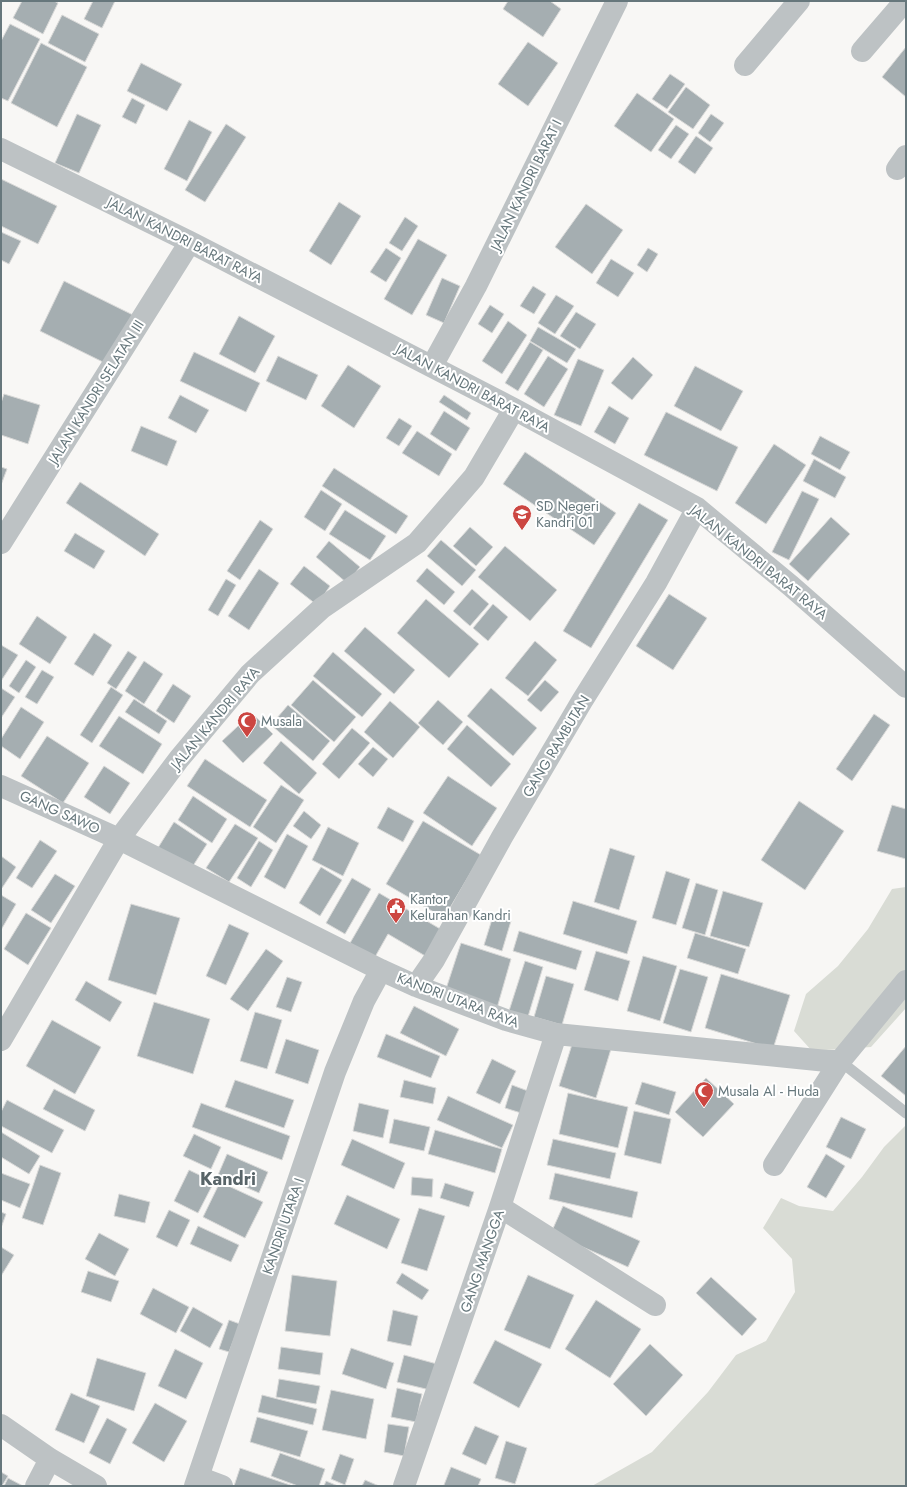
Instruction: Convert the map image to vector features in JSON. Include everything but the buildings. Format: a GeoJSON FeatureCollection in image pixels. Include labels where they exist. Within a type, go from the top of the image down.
{"type":"FeatureCollection","features":[{"type":"Feature","properties":{"kind":"street","name":"JALAN KANDRI BARAT I"},"geometry":{"type":"LineString","coordinates":[[432,366],[476,286],[617,1]]}},
{"type":"Feature","properties":{"kind":"street"},"geometry":{"type":"LineString","coordinates":[[745,66],[799,1]]}},
{"type":"Feature","properties":{"kind":"street"},"geometry":{"type":"LineString","coordinates":[[862,50],[905,1]]}},
{"type":"Feature","properties":{"kind":"street","name":"JALAN KANDRI BARAT RAYA"},"geometry":{"type":"LineString","coordinates":[[1,149],[190,242],[432,366],[697,508],[791,586],[906,686]]}},
{"type":"Feature","properties":{"kind":"street","name":"JALAN KANDRI SELATAN III"},"geometry":{"type":"LineString","coordinates":[[1,543],[190,242]]}},
{"type":"Feature","properties":{"kind":"street","name":"JALAN KANDRI RAYA"},"geometry":{"type":"LineString","coordinates":[[1,1040],[82,900],[119,840],[179,759],[250,674],[322,608],[417,543],[474,477],[514,409]]}},
{"type":"Feature","properties":{"kind":"street","name":"GANG RAMBUTAN"},"geometry":{"type":"LineString","coordinates":[[416,986],[434,960],[502,837],[582,701],[656,583],[697,508]]}},
{"type":"Feature","properties":{"kind":"street","name":"GANG SAWO"},"geometry":{"type":"LineString","coordinates":[[1,786],[119,840]]}},
{"type":"Feature","properties":{"kind":"street","name":"KANDRI UTARA RAYA"},"geometry":{"type":"LineString","coordinates":[[119,840],[381,970],[416,986],[506,1020],[556,1034],[833,1061]]}},
{"type":"Feature","properties":{"kind":"street","name":"KANDRI UTARA I"},"geometry":{"type":"LineString","coordinates":[[196,1482],[335,1072],[364,1001],[381,970]]}},
{"type":"Feature","properties":{"kind":"street"},"geometry":{"type":"LineString","coordinates":[[774,1165],[833,1061],[906,981]]}},
{"type":"Feature","properties":{"kind":"street","name":"GANG MANGGA"},"geometry":{"type":"LineString","coordinates":[[404,1486],[500,1207],[556,1034]]}},
{"type":"Feature","properties":{"kind":"street"},"geometry":{"type":"LineString","coordinates":[[500,1207],[655,1305]]}},
{"type":"Feature","properties":{"kind":"street"},"geometry":{"type":"LineString","coordinates":[[1,1425],[50,1459],[96,1486]]}},
{"type":"Feature","properties":{"kind":"street"},"geometry":{"type":"LineString","coordinates":[[36,1486],[50,1459]]}},
{"type":"Feature","properties":{"kind":"street"},"geometry":{"type":"LineString","coordinates":[[196,1482],[222,1486]]}},
{"type":"Feature","properties":{"kind":"lane"},"geometry":{"type":"LineString","coordinates":[[833,1061],[906,1113]]}},
{"type":"Feature","properties":{"kind":"shaded area"},"geometry":{"type":"Polygon","coordinates":[[[906,887],[906,1008],[871,1047],[812,1051],[794,1031],[806,994],[838,966],[868,929],[892,889],[906,887]]]}},
{"type":"Feature","properties":{"kind":"shaded area"},"geometry":{"type":"Polygon","coordinates":[[[906,1125],[906,1486],[592,1486],[652,1452],[708,1392],[736,1355],[766,1341],[795,1292],[792,1259],[763,1228],[781,1198],[799,1206],[833,1211],[862,1177],[884,1147],[906,1125]]]}},
{"type":"Feature","properties":{"kind":"place","name":"SD Negeri Kandri 01"},"geometry":{"type":"Point","coordinates":[522,531]}},
{"type":"Feature","properties":{"kind":"place","name":"Musala"},"geometry":{"type":"Point","coordinates":[247,738]}},
{"type":"Feature","properties":{"kind":"place","name":"Kantor Kelurahan Kandri"},"geometry":{"type":"Point","coordinates":[396,924]}},
{"type":"Feature","properties":{"kind":"place","name":"Musala Al - Huda"},"geometry":{"type":"Point","coordinates":[704,1108]}},
{"type":"Feature","properties":{"kind":"district","name":"Kandri"},"geometry":{"type":"Point","coordinates":[228,1179]}}]}
